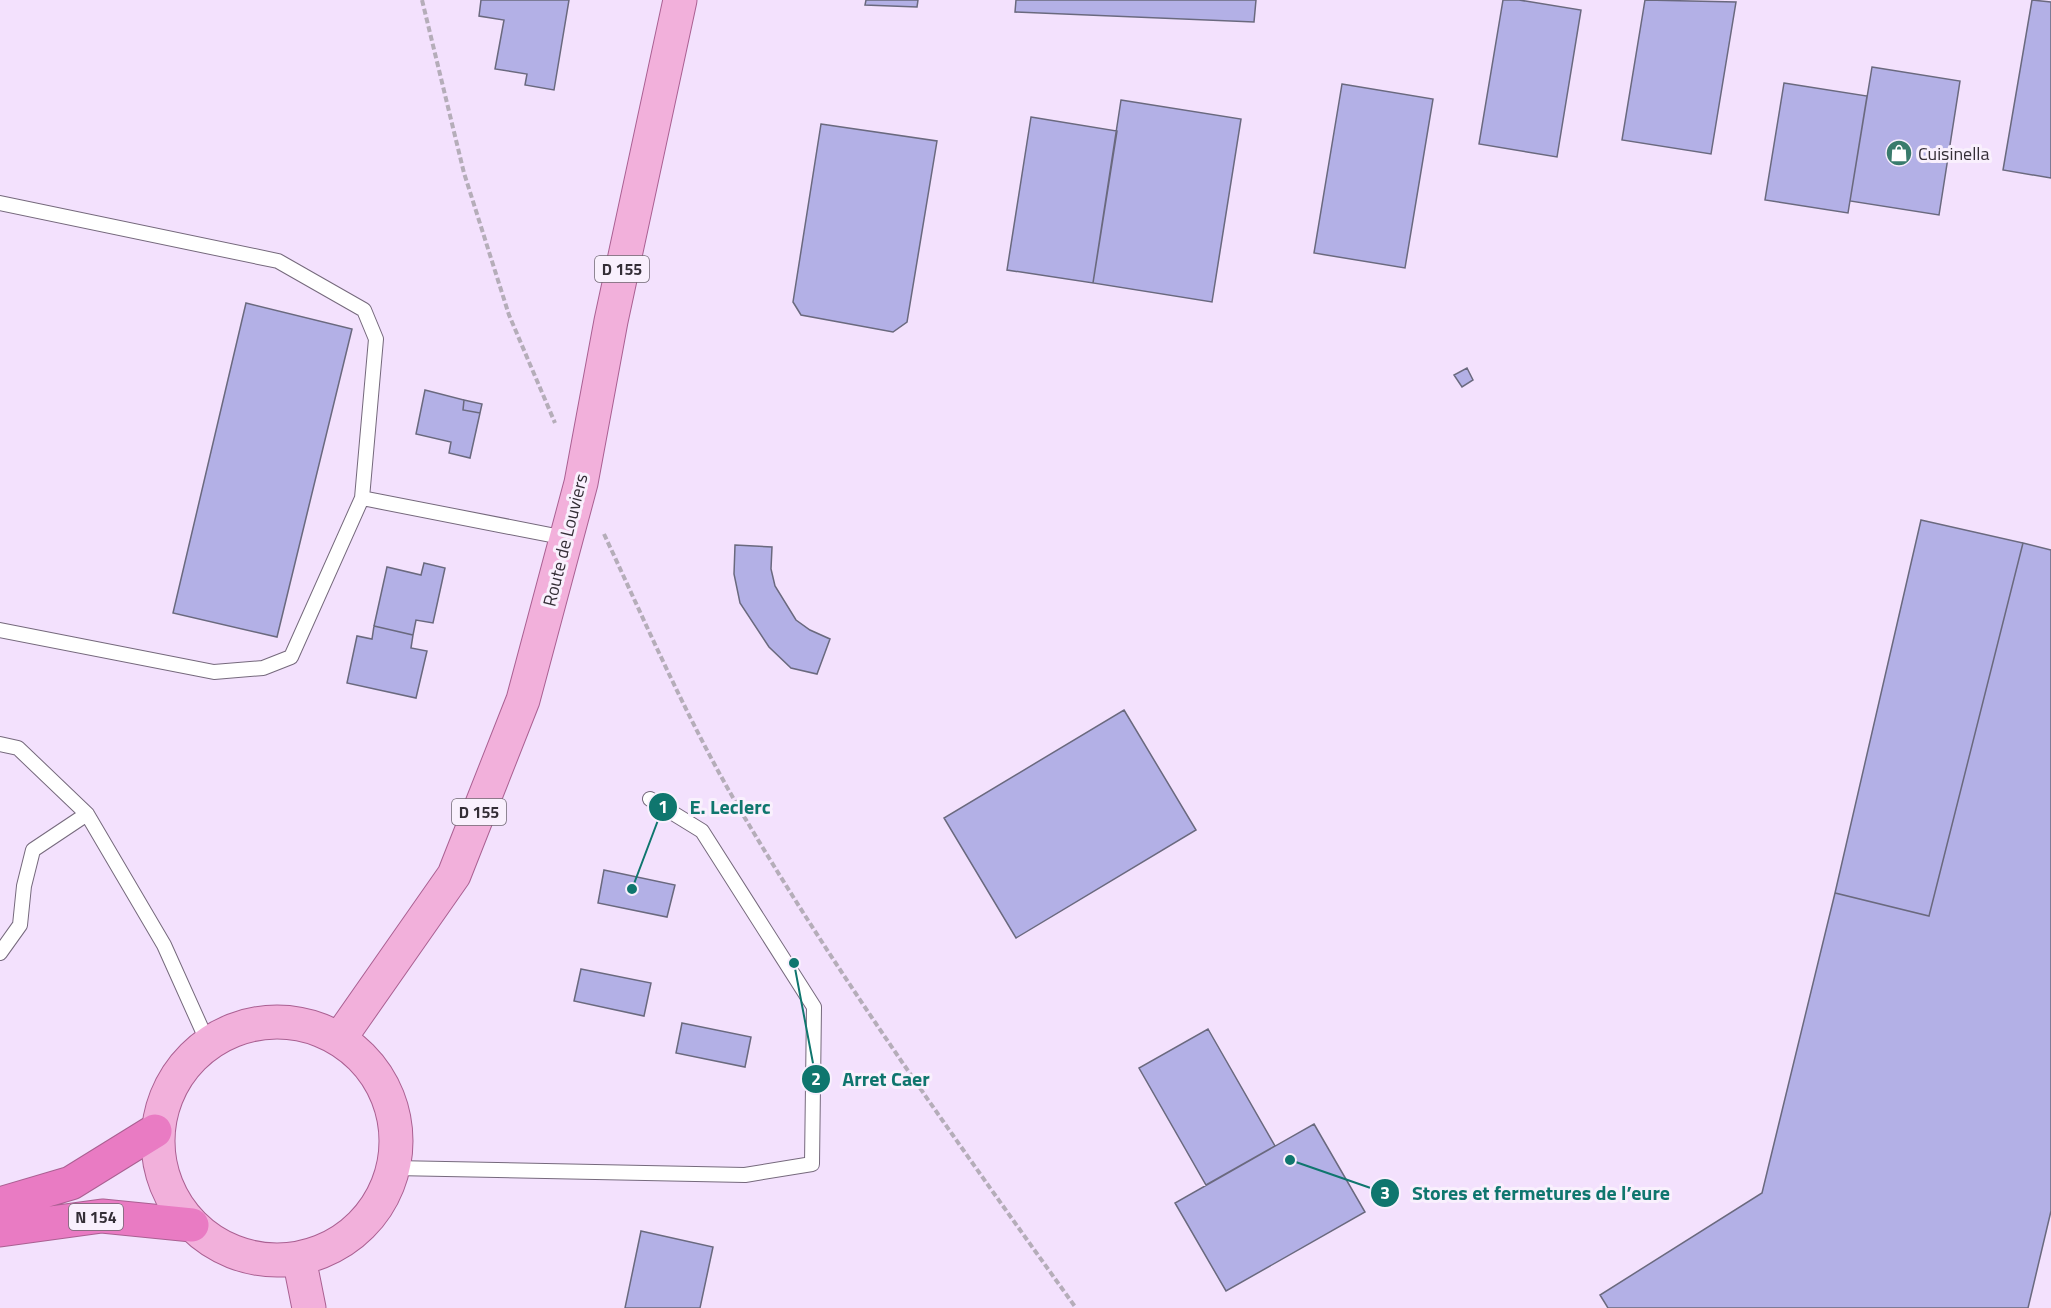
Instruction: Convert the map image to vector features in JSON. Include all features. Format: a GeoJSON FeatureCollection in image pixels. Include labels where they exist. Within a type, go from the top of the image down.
{"type":"FeatureCollection","features":[{"type":"Feature","properties":{"kind":"highway"},"geometry":{"type":"LineString","coordinates":[[0,1204],[71,1183],[155,1131]]}},
{"type":"Feature","properties":{"kind":"highway","name":"N 154"},"geometry":{"type":"LineString","coordinates":[[0,1230],[102,1216],[192,1225]]}},
{"type":"Feature","properties":{"kind":"main road","name":"Route de Louviers"},"geometry":{"type":"LineString","coordinates":[[340,1038],[454,875],[524,700],[581,483],[611,321],[680,0]]}},
{"type":"Feature","properties":{"kind":"main road"},"geometry":{"type":"LineString","coordinates":[[273,1021],[308,1024],[340,1038],[366,1059],[387,1092],[397,1129],[394,1168],[381,1200],[360,1227],[332,1247],[299,1258],[270,1260],[242,1255],[210,1239],[192,1225],[175,1203],[163,1178],[155,1131],[161,1109],[179,1072],[208,1043],[239,1027],[273,1021]]}},
{"type":"Feature","properties":{"kind":"main road"},"geometry":{"type":"LineString","coordinates":[[299,1258],[309,1308]]}},
{"type":"Feature","properties":{"kind":"lane"},"geometry":{"type":"LineString","coordinates":[[0,203],[278,261],[364,310],[376,339],[362,498],[291,657],[263,669],[214,672],[0,630]]}},
{"type":"Feature","properties":{"kind":"lane"},"geometry":{"type":"LineString","coordinates":[[362,498],[566,538]]}},
{"type":"Feature","properties":{"kind":"lane"},"geometry":{"type":"LineString","coordinates":[[0,744],[18,748],[87,814],[164,945],[208,1043]]}},
{"type":"Feature","properties":{"kind":"lane"},"geometry":{"type":"LineString","coordinates":[[394,1168],[745,1175],[812,1164],[814,1007],[702,831],[650,799]]}},
{"type":"Feature","properties":{"kind":"lane"},"geometry":{"type":"LineString","coordinates":[[0,953],[20,925],[24,886],[33,850],[87,814]]}},
{"type":"Feature","properties":{"kind":"path"},"geometry":{"type":"LineString","coordinates":[[422,0],[464,173],[506,304],[558,431]]}},
{"type":"Feature","properties":{"kind":"path"},"geometry":{"type":"LineString","coordinates":[[581,483],[675,687],[739,808],[848,979],[972,1163],[1076,1308]]}},
{"type":"Feature","properties":{"kind":"shaded area"},"geometry":{"type":"Polygon","coordinates":[[[0,0],[2051,0],[2051,1308],[0,1308],[0,0]]]}},
{"type":"Feature","properties":{"kind":"building"},"geometry":{"type":"Polygon","coordinates":[[[481,0],[569,0],[554,90],[525,85],[527,74],[495,69],[504,20],[479,16],[481,0]]]}},
{"type":"Feature","properties":{"kind":"building"},"geometry":{"type":"Polygon","coordinates":[[[866,0],[918,0],[917,7],[865,5],[866,0]]]}},
{"type":"Feature","properties":{"kind":"building"},"geometry":{"type":"Polygon","coordinates":[[[1016,0],[1256,0],[1254,22],[1015,12],[1016,0]]]}},
{"type":"Feature","properties":{"kind":"building"},"geometry":{"type":"Polygon","coordinates":[[[1503,0],[1519,0],[1581,10],[1557,157],[1479,144],[1503,0]]]}},
{"type":"Feature","properties":{"kind":"building"},"geometry":{"type":"Polygon","coordinates":[[[1645,0],[1736,2],[1711,154],[1622,140],[1645,0]]]}},
{"type":"Feature","properties":{"kind":"building"},"geometry":{"type":"Polygon","coordinates":[[[2032,0],[2051,2],[2051,178],[2003,170],[2032,0]]]}},
{"type":"Feature","properties":{"kind":"building"},"geometry":{"type":"Polygon","coordinates":[[[1872,67],[1960,81],[1939,215],[1850,201],[1872,67]]]}},
{"type":"Feature","properties":{"kind":"building"},"geometry":{"type":"Polygon","coordinates":[[[1784,83],[1867,96],[1848,213],[1765,200],[1784,83]]]}},
{"type":"Feature","properties":{"kind":"building"},"geometry":{"type":"Polygon","coordinates":[[[1342,84],[1433,99],[1405,268],[1314,253],[1342,84]]]}},
{"type":"Feature","properties":{"kind":"building"},"geometry":{"type":"Polygon","coordinates":[[[1121,100],[1241,119],[1212,302],[1093,283],[1121,100]]]}},
{"type":"Feature","properties":{"kind":"building"},"geometry":{"type":"Polygon","coordinates":[[[1031,117],[1117,131],[1093,283],[1007,270],[1031,117]]]}},
{"type":"Feature","properties":{"kind":"building"},"geometry":{"type":"Polygon","coordinates":[[[821,124],[937,141],[907,322],[893,332],[801,315],[793,302],[821,124]]]}},
{"type":"Feature","properties":{"kind":"building"},"geometry":{"type":"Polygon","coordinates":[[[246,303],[352,329],[277,637],[173,613],[246,303]]]}},
{"type":"Feature","properties":{"kind":"building"},"geometry":{"type":"Polygon","coordinates":[[[1467,368],[1473,380],[1462,387],[1454,375],[1467,368]]]}},
{"type":"Feature","properties":{"kind":"building"},"geometry":{"type":"Polygon","coordinates":[[[425,390],[464,400],[463,410],[480,413],[470,458],[449,453],[451,442],[416,434],[425,390]]]}},
{"type":"Feature","properties":{"kind":"building"},"geometry":{"type":"Polygon","coordinates":[[[464,400],[482,404],[480,413],[463,410],[464,400]]]}},
{"type":"Feature","properties":{"kind":"building"},"geometry":{"type":"Polygon","coordinates":[[[1921,520],[2023,543],[1929,916],[1835,893],[1921,520]]]}},
{"type":"Feature","properties":{"kind":"building"},"geometry":{"type":"Polygon","coordinates":[[[2023,543],[2051,550],[2051,1211],[2028,1308],[1608,1308],[1600,1295],[1762,1193],[1835,893],[1929,916],[2023,543]]]}},
{"type":"Feature","properties":{"kind":"building"},"geometry":{"type":"Polygon","coordinates":[[[735,545],[772,547],[771,569],[775,586],[796,620],[810,630],[830,639],[817,674],[791,668],[769,647],[740,603],[734,574],[735,545]]]}},
{"type":"Feature","properties":{"kind":"building"},"geometry":{"type":"Polygon","coordinates":[[[424,563],[445,568],[433,623],[416,620],[413,635],[374,626],[387,567],[421,575],[424,563]]]}},
{"type":"Feature","properties":{"kind":"building"},"geometry":{"type":"Polygon","coordinates":[[[374,626],[413,635],[411,648],[427,651],[416,698],[347,683],[357,636],[372,639],[374,626]]]}},
{"type":"Feature","properties":{"kind":"building"},"geometry":{"type":"Polygon","coordinates":[[[1124,710],[1196,830],[1016,938],[944,818],[1124,710]]]}},
{"type":"Feature","properties":{"kind":"building"},"geometry":{"type":"Polygon","coordinates":[[[604,870],[675,885],[667,917],[598,903],[604,870]]]}},
{"type":"Feature","properties":{"kind":"building"},"geometry":{"type":"Polygon","coordinates":[[[581,969],[651,983],[644,1016],[574,1001],[581,969]]]}},
{"type":"Feature","properties":{"kind":"building"},"geometry":{"type":"Polygon","coordinates":[[[682,1023],[751,1037],[745,1067],[676,1053],[682,1023]]]}},
{"type":"Feature","properties":{"kind":"building"},"geometry":{"type":"Polygon","coordinates":[[[1208,1029],[1275,1146],[1206,1185],[1139,1068],[1208,1029]]]}},
{"type":"Feature","properties":{"kind":"building"},"geometry":{"type":"Polygon","coordinates":[[[1314,1124],[1365,1212],[1226,1291],[1175,1203],[1314,1124]]]}},
{"type":"Feature","properties":{"kind":"building"},"geometry":{"type":"Polygon","coordinates":[[[641,1231],[713,1247],[700,1308],[625,1308],[641,1231]]]}},
{"type":"Feature","properties":{"kind":"place","name":"Cuisinella"},"geometry":{"type":"Point","coordinates":[1899,153]}},
{"type":"Feature","properties":{"kind":"place","name":"E. Leclerc"},"geometry":{"type":"Point","coordinates":[632,889]}},
{"type":"Feature","properties":{"kind":"place","name":"Arret Caer"},"geometry":{"type":"Point","coordinates":[794,963]}},
{"type":"Feature","properties":{"kind":"place","name":"Stores et fermetures de l’eure"},"geometry":{"type":"Point","coordinates":[1290,1160]}}]}
